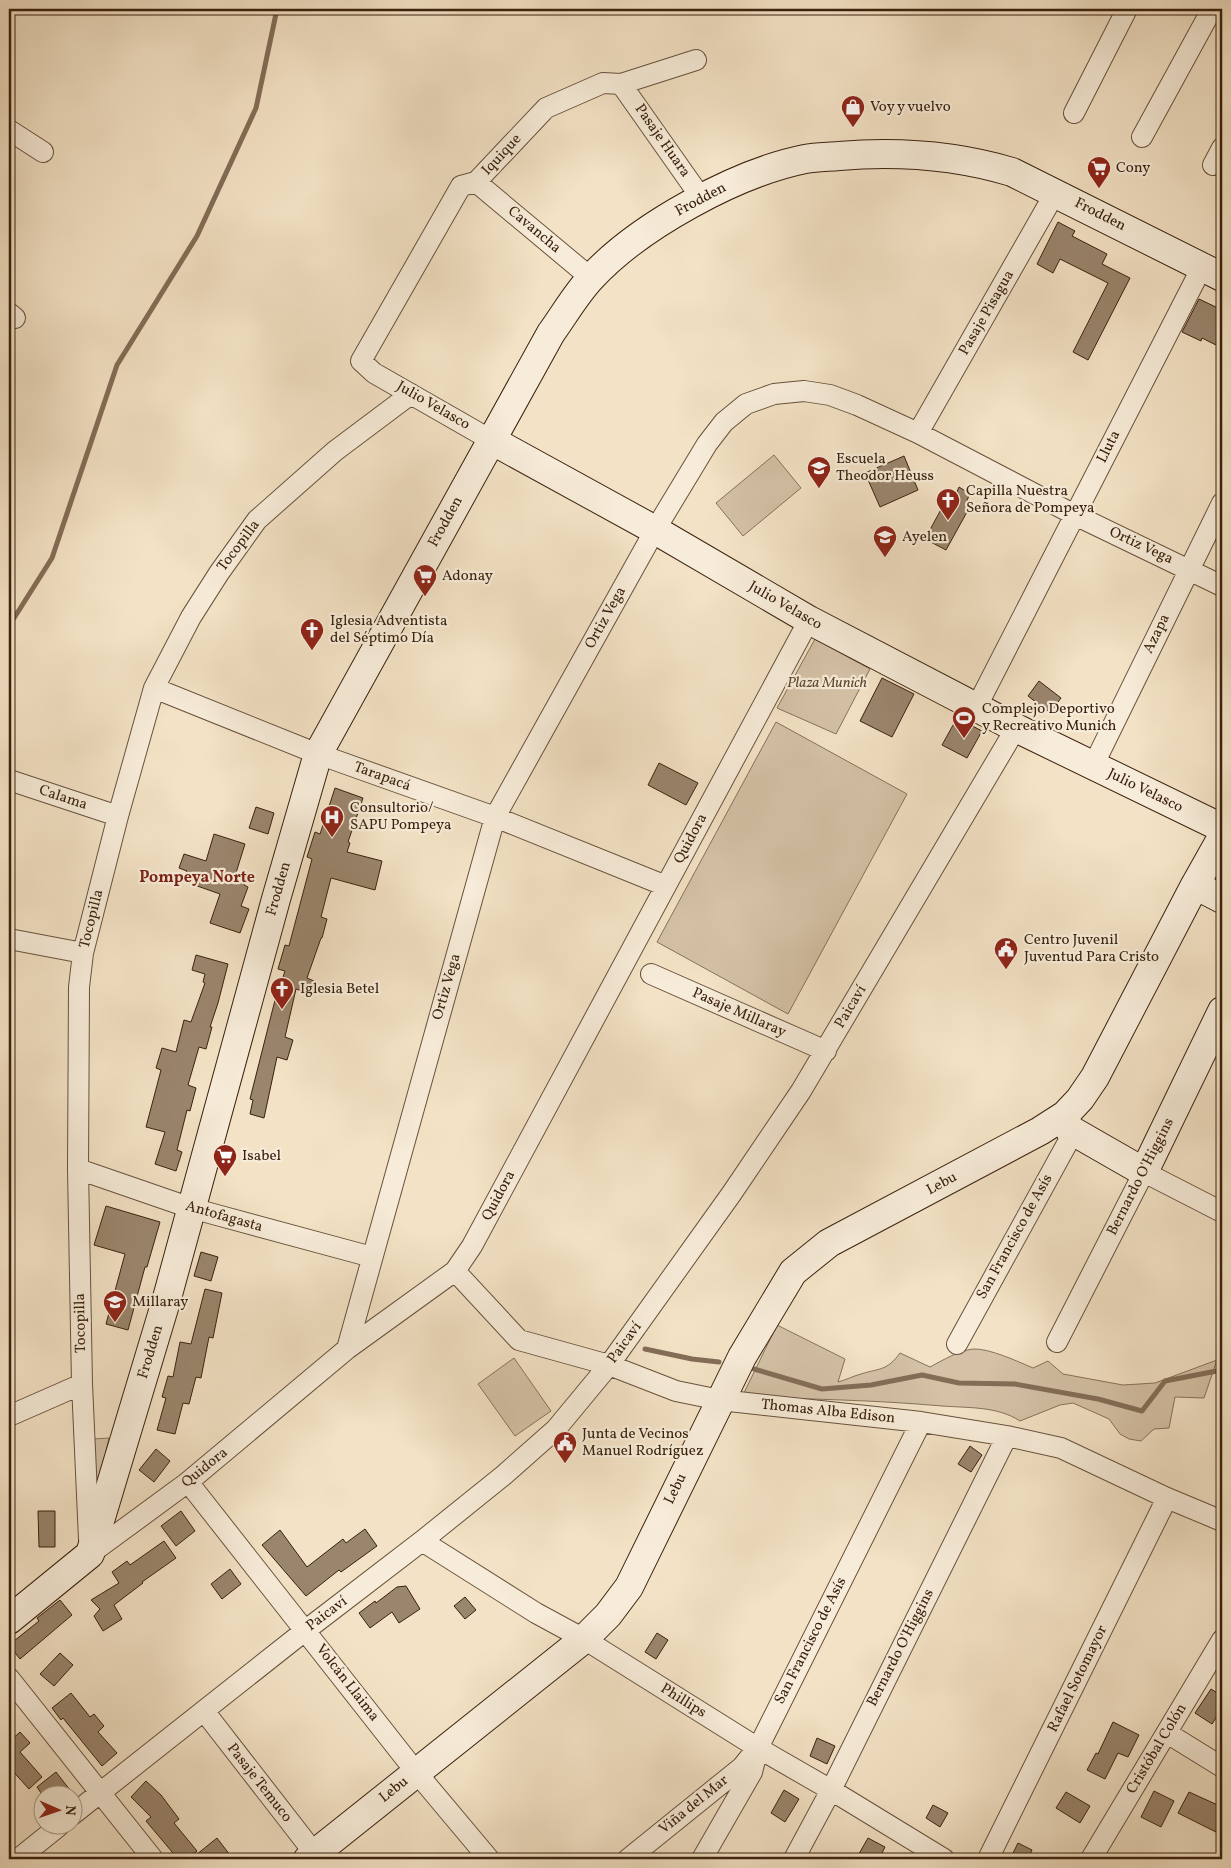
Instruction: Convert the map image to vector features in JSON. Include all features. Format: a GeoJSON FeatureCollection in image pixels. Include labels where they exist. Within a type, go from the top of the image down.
{"type":"FeatureCollection","features":[{"type":"Feature","properties":{"kind":"street"},"geometry":{"type":"LineString","coordinates":[[1074,114],[1127,9]]}},
{"type":"Feature","properties":{"kind":"street"},"geometry":{"type":"LineString","coordinates":[[1142,138],[1212,9]]}},
{"type":"Feature","properties":{"kind":"street","name":"Iquique"},"geometry":{"type":"LineString","coordinates":[[361,361],[461,186],[476,182],[546,108],[603,83],[620,84],[696,60]]}},
{"type":"Feature","properties":{"kind":"street","name":"Pasaje Huara"},"geometry":{"type":"LineString","coordinates":[[620,84],[702,198]]}},
{"type":"Feature","properties":{"kind":"street"},"geometry":{"type":"LineString","coordinates":[[9,130],[43,152]]}},
{"type":"Feature","properties":{"kind":"street","name":"Frodden"},"geometry":{"type":"LineString","coordinates":[[90,1554],[167,1298],[276,899],[318,754],[551,333],[591,278],[632,243],[668,218],[729,184],[805,159],[871,153],[947,156],[983,163],[1012,172],[1056,192],[1212,272]]}},
{"type":"Feature","properties":{"kind":"street","name":"Cavancha"},"geometry":{"type":"LineString","coordinates":[[476,182],[591,278]]}},
{"type":"Feature","properties":{"kind":"street","name":"Pasaje Pisagua"},"geometry":{"type":"LineString","coordinates":[[918,433],[1056,192]]}},
{"type":"Feature","properties":{"kind":"street","name":"Lluta"},"geometry":{"type":"LineString","coordinates":[[976,708],[1074,515],[1212,272]]}},
{"type":"Feature","properties":{"kind":"street","name":"Julio Velasco"},"geometry":{"type":"LineString","coordinates":[[361,361],[374,373],[655,530],[809,620],[976,708],[1222,828]]}},
{"type":"Feature","properties":{"kind":"street","name":"Ortiz Vega"},"geometry":{"type":"LineString","coordinates":[[348,1349],[494,817],[655,530],[707,444],[724,422],[746,404],[774,394],[804,391],[830,395],[857,405],[918,433],[1074,515],[1222,586]]}},
{"type":"Feature","properties":{"kind":"street","name":"Tocopilla"},"geometry":{"type":"LineString","coordinates":[[90,1554],[82,1384],[78,1170],[79,986],[83,954],[118,816],[154,688],[191,617],[219,573],[257,520],[335,451],[411,394]]}},
{"type":"Feature","properties":{"kind":"street","name":"Azapa"},"geometry":{"type":"LineString","coordinates":[[1092,766],[1222,503]]}},
{"type":"Feature","properties":{"kind":"street","name":"Quidora"},"geometry":{"type":"LineString","coordinates":[[9,1620],[90,1554],[188,1482],[348,1349],[455,1271],[472,1246],[809,620]]}},
{"type":"Feature","properties":{"kind":"street","name":"Tarapacá"},"geometry":{"type":"LineString","coordinates":[[154,688],[318,754],[494,817],[666,886]]}},
{"type":"Feature","properties":{"kind":"street","name":"Paicaví"},"geometry":{"type":"LineString","coordinates":[[82,1807],[422,1541],[504,1475],[556,1429],[610,1364],[732,1194],[826,1051],[1016,728]]}},
{"type":"Feature","properties":{"kind":"street","name":"Calama"},"geometry":{"type":"LineString","coordinates":[[9,780],[118,816]]}},
{"type":"Feature","properties":{"kind":"street","name":"San Francisco de Asís"},"geometry":{"type":"LineString","coordinates":[[957,1344],[1068,1142],[1067,1122],[1095,1077],[1222,836]]}},
{"type":"Feature","properties":{"kind":"street"},"geometry":{"type":"LineString","coordinates":[[1195,886],[1222,899]]}},
{"type":"Feature","properties":{"kind":"street"},"geometry":{"type":"LineString","coordinates":[[9,940],[83,954]]}},
{"type":"Feature","properties":{"kind":"street","name":"Pasaje Millaray"},"geometry":{"type":"LineString","coordinates":[[652,974],[826,1051]]}},
{"type":"Feature","properties":{"kind":"street","name":"Bernardo O'Higgins"},"geometry":{"type":"LineString","coordinates":[[1057,1342],[1144,1172],[1222,1011]]}},
{"type":"Feature","properties":{"kind":"street"},"geometry":{"type":"LineString","coordinates":[[1067,1122],[1144,1172],[1222,1212]]}},
{"type":"Feature","properties":{"kind":"street","name":"Lebu"},"geometry":{"type":"LineString","coordinates":[[312,1856],[584,1639],[608,1615],[629,1587],[742,1357],[793,1272],[828,1243],[1003,1152],[1067,1122]]}},
{"type":"Feature","properties":{"kind":"street","name":"Antofagasta"},"geometry":{"type":"LineString","coordinates":[[78,1170],[191,1208],[372,1257]]}},
{"type":"Feature","properties":{"kind":"street","name":"Thomas Alba Edison"},"geometry":{"type":"LineString","coordinates":[[455,1271],[519,1340],[610,1364],[676,1390],[720,1400],[921,1422],[1007,1436],[1061,1448],[1167,1498],[1222,1521]]}},
{"type":"Feature","properties":{"kind":"street"},"geometry":{"type":"LineString","coordinates":[[9,1416],[82,1384]]}},
{"type":"Feature","properties":{"kind":"street","name":"San Francisco de Asís"},"geometry":{"type":"LineString","coordinates":[[702,1859],[752,1772],[758,1748],[921,1422]]}},
{"type":"Feature","properties":{"kind":"street","name":"Bernardo O'Higgins"},"geometry":{"type":"LineString","coordinates":[[794,1859],[831,1790],[1007,1436]]}},
{"type":"Feature","properties":{"kind":"street","name":"Volcán Llaima"},"geometry":{"type":"LineString","coordinates":[[188,1482],[416,1772],[489,1859]]}},
{"type":"Feature","properties":{"kind":"street","name":"Rafael Sotomayor"},"geometry":{"type":"LineString","coordinates":[[988,1859],[1167,1498]]}},
{"type":"Feature","properties":{"kind":"street","name":"Phillips"},"geometry":{"type":"LineString","coordinates":[[422,1541],[536,1613],[584,1639],[758,1748],[944,1859]]}},
{"type":"Feature","properties":{"kind":"street","name":"Cristóbal Colón"},"geometry":{"type":"LineString","coordinates":[[1091,1859],[1222,1640]]}},
{"type":"Feature","properties":{"kind":"street"},"geometry":{"type":"LineString","coordinates":[[9,1678],[153,1859]]}},
{"type":"Feature","properties":{"kind":"street","name":"Pasaje Temuco"},"geometry":{"type":"LineString","coordinates":[[204,1712],[312,1856]]}},
{"type":"Feature","properties":{"kind":"street"},"geometry":{"type":"LineString","coordinates":[[1167,1732],[1222,1767]]}},
{"type":"Feature","properties":{"kind":"street","name":"Viña del Mar"},"geometry":{"type":"LineString","coordinates":[[628,1859],[742,1767],[758,1748]]}},
{"type":"Feature","properties":{"kind":"street"},"geometry":{"type":"LineString","coordinates":[[18,1859],[47,1836]]}},
{"type":"Feature","properties":{"kind":"green space"},"geometry":{"type":"Polygon","coordinates":[[[774,455],[801,488],[743,536],[716,503],[774,455]]]}},
{"type":"Feature","properties":{"kind":"green space","name":"Plaza Munich"},"geometry":{"type":"Polygon","coordinates":[[[815,639],[870,669],[836,734],[777,708],[815,639]]]}},
{"type":"Feature","properties":{"kind":"green space"},"geometry":{"type":"Polygon","coordinates":[[[776,722],[907,794],[788,1014],[657,942],[776,722]]]}},
{"type":"Feature","properties":{"kind":"green space"},"geometry":{"type":"Polygon","coordinates":[[[777,1325],[845,1359],[838,1382],[883,1368],[891,1363],[900,1353],[930,1367],[962,1352],[980,1349],[1004,1356],[1033,1368],[1048,1361],[1063,1374],[1123,1385],[1155,1383],[1217,1360],[1204,1398],[1175,1397],[1169,1428],[1154,1429],[1141,1441],[1129,1439],[1120,1434],[1109,1419],[1073,1403],[1060,1405],[1020,1421],[992,1410],[972,1408],[867,1401],[742,1397],[777,1325]]]}},
{"type":"Feature","properties":{"kind":"green space"},"geometry":{"type":"Polygon","coordinates":[[[514,1358],[551,1411],[515,1436],[478,1384],[514,1358]]]}},
{"type":"Feature","properties":{"kind":"green space"},"geometry":{"type":"Polygon","coordinates":[[[109,1438],[93,1508],[93,1439],[109,1438]]]}},
{"type":"Feature","properties":{"kind":"building"},"geometry":{"type":"Polygon","coordinates":[[[1058,222],[1075,231],[1072,236],[1107,254],[1102,264],[1130,278],[1088,360],[1073,352],[1108,283],[1060,259],[1053,273],[1037,264],[1058,222]]]}},
{"type":"Feature","properties":{"kind":"building"},"geometry":{"type":"Polygon","coordinates":[[[1199,299],[1222,310],[1222,348],[1202,338],[1201,341],[1182,332],[1199,299]]]}},
{"type":"Feature","properties":{"kind":"building"},"geometry":{"type":"Polygon","coordinates":[[[904,456],[918,490],[880,507],[865,473],[904,456]]]}},
{"type":"Feature","properties":{"kind":"building","name":"Capilla Nuestra Señora de Pompeya"},"geometry":{"type":"Polygon","coordinates":[[[959,487],[970,494],[967,500],[972,503],[946,550],[925,539],[951,491],[956,494],[959,487]]]}},
{"type":"Feature","properties":{"kind":"building"},"geometry":{"type":"Polygon","coordinates":[[[882,678],[914,694],[892,737],[860,721],[882,678]]]}},
{"type":"Feature","properties":{"kind":"building"},"geometry":{"type":"Polygon","coordinates":[[[1039,681],[1061,698],[1050,713],[1028,696],[1039,681]]]}},
{"type":"Feature","properties":{"kind":"building"},"geometry":{"type":"Polygon","coordinates":[[[957,718],[982,731],[967,758],[942,745],[957,718]]]}},
{"type":"Feature","properties":{"kind":"building"},"geometry":{"type":"Polygon","coordinates":[[[659,763],[698,783],[686,805],[648,785],[659,763]]]}},
{"type":"Feature","properties":{"kind":"building"},"geometry":{"type":"Polygon","coordinates":[[[335,788],[363,798],[348,842],[350,843],[347,852],[382,861],[375,890],[331,878],[321,917],[327,919],[307,978],[314,981],[309,993],[296,989],[285,1037],[293,1040],[287,1060],[277,1057],[264,1118],[250,1114],[253,1100],[250,1099],[274,1004],[285,971],[278,969],[285,945],[289,946],[312,859],[307,857],[315,832],[320,834],[335,788]]]}},
{"type":"Feature","properties":{"kind":"building"},"geometry":{"type":"Polygon","coordinates":[[[256,807],[274,813],[268,834],[249,828],[256,807]]]}},
{"type":"Feature","properties":{"kind":"building"},"geometry":{"type":"Polygon","coordinates":[[[214,834],[245,844],[235,876],[246,879],[244,885],[248,887],[241,906],[249,909],[240,933],[210,923],[220,894],[183,881],[187,871],[179,868],[184,854],[206,861],[214,834]]]}},
{"type":"Feature","properties":{"kind":"building"},"geometry":{"type":"Polygon","coordinates":[[[196,955],[228,964],[210,1027],[212,1027],[206,1049],[199,1047],[188,1085],[196,1088],[190,1111],[187,1110],[177,1150],[182,1152],[176,1171],[155,1164],[165,1132],[146,1127],[161,1070],[156,1068],[162,1048],[176,1052],[184,1020],[191,1022],[205,983],[203,982],[205,974],[192,970],[196,955]]]}},
{"type":"Feature","properties":{"kind":"building"},"geometry":{"type":"Polygon","coordinates":[[[106,1206],[160,1222],[147,1267],[145,1267],[128,1330],[106,1324],[125,1254],[94,1245],[106,1206]]]}},
{"type":"Feature","properties":{"kind":"building"},"geometry":{"type":"Polygon","coordinates":[[[201,1252],[218,1257],[211,1281],[194,1276],[201,1252]]]}},
{"type":"Feature","properties":{"kind":"building"},"geometry":{"type":"Polygon","coordinates":[[[205,1289],[222,1293],[213,1338],[209,1337],[201,1378],[196,1377],[189,1404],[183,1403],[175,1434],[157,1430],[166,1398],[162,1397],[168,1376],[173,1377],[180,1342],[191,1344],[205,1289]]]}},
{"type":"Feature","properties":{"kind":"building"},"geometry":{"type":"Polygon","coordinates":[[[970,1446],[982,1455],[971,1472],[958,1464],[970,1446]]]}},
{"type":"Feature","properties":{"kind":"building"},"geometry":{"type":"Polygon","coordinates":[[[156,1449],[170,1461],[154,1482],[139,1470],[156,1449]]]}},
{"type":"Feature","properties":{"kind":"building"},"geometry":{"type":"Polygon","coordinates":[[[38,1511],[55,1511],[55,1547],[39,1547],[38,1511]]]}},
{"type":"Feature","properties":{"kind":"building"},"geometry":{"type":"Polygon","coordinates":[[[181,1511],[195,1531],[176,1546],[161,1526],[181,1511]]]}},
{"type":"Feature","properties":{"kind":"building"},"geometry":{"type":"Polygon","coordinates":[[[365,1529],[377,1546],[341,1572],[339,1570],[306,1596],[262,1545],[280,1530],[307,1567],[343,1539],[346,1543],[365,1529]]]}},
{"type":"Feature","properties":{"kind":"building"},"geometry":{"type":"Polygon","coordinates":[[[164,1541],[176,1558],[114,1605],[122,1619],[103,1631],[94,1616],[100,1609],[91,1600],[119,1583],[112,1572],[127,1561],[130,1565],[164,1541]]]}},
{"type":"Feature","properties":{"kind":"building"},"geometry":{"type":"Polygon","coordinates":[[[230,1569],[241,1584],[222,1599],[211,1584],[230,1569]]]}},
{"type":"Feature","properties":{"kind":"building"},"geometry":{"type":"Polygon","coordinates":[[[406,1586],[420,1609],[399,1623],[392,1612],[370,1628],[359,1613],[397,1587],[406,1586]]]}},
{"type":"Feature","properties":{"kind":"building"},"geometry":{"type":"Polygon","coordinates":[[[465,1597],[476,1610],[465,1619],[454,1606],[465,1597]]]}},
{"type":"Feature","properties":{"kind":"building"},"geometry":{"type":"Polygon","coordinates":[[[60,1600],[72,1615],[20,1659],[9,1645],[39,1621],[37,1618],[60,1600]]]}},
{"type":"Feature","properties":{"kind":"building"},"geometry":{"type":"Polygon","coordinates":[[[657,1633],[668,1640],[656,1659],[645,1652],[657,1633]]]}},
{"type":"Feature","properties":{"kind":"building"},"geometry":{"type":"Polygon","coordinates":[[[60,1653],[73,1665],[54,1686],[40,1674],[60,1653]]]}},
{"type":"Feature","properties":{"kind":"building"},"geometry":{"type":"Polygon","coordinates":[[[1211,1689],[1222,1696],[1222,1708],[1212,1724],[1195,1713],[1211,1689]]]}},
{"type":"Feature","properties":{"kind":"building"},"geometry":{"type":"Polygon","coordinates":[[[71,1693],[90,1717],[94,1714],[104,1726],[98,1732],[117,1753],[102,1766],[63,1718],[61,1720],[52,1708],[71,1693]]]}},
{"type":"Feature","properties":{"kind":"building"},"geometry":{"type":"Polygon","coordinates":[[[1113,1722],[1139,1735],[1128,1757],[1118,1753],[1105,1779],[1087,1770],[1096,1753],[1098,1754],[1113,1722]]]}},
{"type":"Feature","properties":{"kind":"building"},"geometry":{"type":"Polygon","coordinates":[[[20,1732],[30,1743],[20,1752],[42,1777],[29,1789],[9,1767],[9,1739],[10,1741],[20,1732]]]}},
{"type":"Feature","properties":{"kind":"building"},"geometry":{"type":"Polygon","coordinates":[[[817,1738],[835,1746],[827,1764],[810,1756],[817,1738]]]}},
{"type":"Feature","properties":{"kind":"building"},"geometry":{"type":"Polygon","coordinates":[[[56,1772],[67,1786],[38,1786],[56,1772]]]}},
{"type":"Feature","properties":{"kind":"building"},"geometry":{"type":"Polygon","coordinates":[[[146,1781],[161,1795],[179,1819],[174,1823],[197,1851],[187,1859],[178,1859],[146,1821],[151,1817],[131,1797],[146,1781]]]}},
{"type":"Feature","properties":{"kind":"building"},"geometry":{"type":"Polygon","coordinates":[[[784,1790],[799,1799],[785,1822],[771,1813],[784,1790]]]}},
{"type":"Feature","properties":{"kind":"building"},"geometry":{"type":"Polygon","coordinates":[[[1154,1791],[1174,1801],[1161,1827],[1141,1817],[1154,1791]]]}},
{"type":"Feature","properties":{"kind":"building"},"geometry":{"type":"Polygon","coordinates":[[[1066,1792],[1090,1806],[1080,1823],[1056,1808],[1066,1792]]]}},
{"type":"Feature","properties":{"kind":"building"},"geometry":{"type":"Polygon","coordinates":[[[1189,1792],[1222,1807],[1222,1835],[1178,1813],[1189,1792]]]}},
{"type":"Feature","properties":{"kind":"building"},"geometry":{"type":"Polygon","coordinates":[[[933,1805],[948,1813],[940,1827],[926,1818],[933,1805]]]}},
{"type":"Feature","properties":{"kind":"building"},"geometry":{"type":"Polygon","coordinates":[[[217,1838],[233,1859],[191,1859],[217,1838]]]}},
{"type":"Feature","properties":{"kind":"building"},"geometry":{"type":"Polygon","coordinates":[[[868,1838],[885,1847],[879,1859],[856,1859],[868,1838]]]}},
{"type":"Feature","properties":{"kind":"building"},"geometry":{"type":"Polygon","coordinates":[[[1018,1843],[1032,1850],[1028,1859],[1010,1859],[1018,1843]]]}},
{"type":"Feature","properties":{"kind":"waterway"},"geometry":{"type":"LineString","coordinates":[[9,626],[52,558],[117,365],[197,236],[256,108],[277,9]]}},
{"type":"Feature","properties":{"kind":"waterway"},"geometry":{"type":"LineString","coordinates":[[645,1349],[692,1359],[719,1362]]}},
{"type":"Feature","properties":{"kind":"waterway"},"geometry":{"type":"LineString","coordinates":[[754,1369],[822,1389],[871,1385],[922,1375],[959,1383],[1015,1384],[1098,1399],[1142,1411],[1165,1381],[1222,1370]]}},
{"type":"Feature","properties":{"kind":"place","name":"Voy y vuelvo"},"geometry":{"type":"Point","coordinates":[853,128]}},
{"type":"Feature","properties":{"kind":"place","name":"Cony"},"geometry":{"type":"Point","coordinates":[1099,189]}},
{"type":"Feature","properties":{"kind":"place","name":"Escuela Theodor Heuss"},"geometry":{"type":"Point","coordinates":[819,489]}},
{"type":"Feature","properties":{"kind":"place","name":"Capilla Nuestra Señora de Pompeya"},"geometry":{"type":"Point","coordinates":[948,521]}},
{"type":"Feature","properties":{"kind":"place","name":"Ayelen"},"geometry":{"type":"Point","coordinates":[885,558]}},
{"type":"Feature","properties":{"kind":"place","name":"Adonay"},"geometry":{"type":"Point","coordinates":[425,597]}},
{"type":"Feature","properties":{"kind":"place","name":"Iglesia Adventista del Séptimo Día"},"geometry":{"type":"Point","coordinates":[312,651]}},
{"type":"Feature","properties":{"kind":"place","name":"Complejo Deportivo y Recreativo Munich"},"geometry":{"type":"Point","coordinates":[964,739]}},
{"type":"Feature","properties":{"kind":"place","name":"Consultorio/ SAPU Pompeya"},"geometry":{"type":"Point","coordinates":[332,838]}},
{"type":"Feature","properties":{"kind":"place","name":"Centro Juvenil Juventud Para Cristo"},"geometry":{"type":"Point","coordinates":[1006,970]}},
{"type":"Feature","properties":{"kind":"place","name":"Iglesia Betel"},"geometry":{"type":"Point","coordinates":[282,1010]}},
{"type":"Feature","properties":{"kind":"place","name":"Isabel"},"geometry":{"type":"Point","coordinates":[225,1177]}},
{"type":"Feature","properties":{"kind":"place","name":"Millaray"},"geometry":{"type":"Point","coordinates":[115,1323]}},
{"type":"Feature","properties":{"kind":"place","name":"Junta de Vecinos Manuel Rodríguez"},"geometry":{"type":"Point","coordinates":[565,1464]}},
{"type":"Feature","properties":{"kind":"district","name":"Pompeya Norte"},"geometry":{"type":"Point","coordinates":[197,878]}}]}
